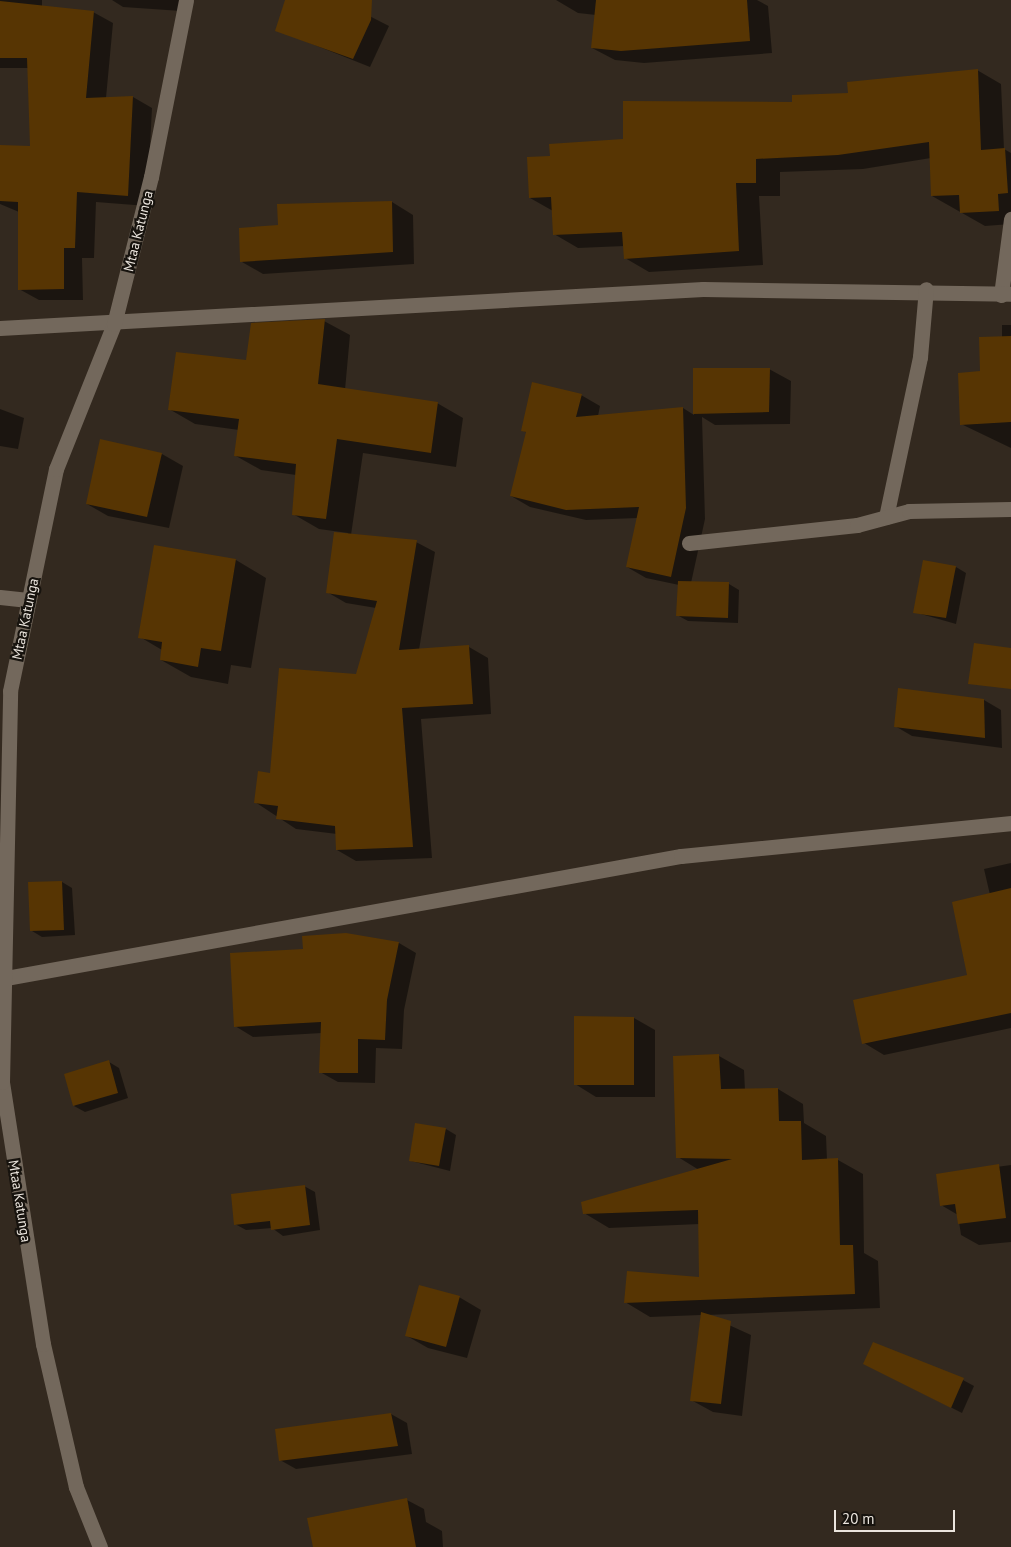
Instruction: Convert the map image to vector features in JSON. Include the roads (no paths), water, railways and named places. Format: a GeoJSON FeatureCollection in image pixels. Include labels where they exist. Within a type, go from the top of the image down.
{"type":"FeatureCollection","features":[{"type":"Feature","properties":{"kind":"street","name":"Mtaa Katunga"},"geometry":{"type":"LineString","coordinates":[[100,1547],[76,1487],[43,1344],[2,1082],[1,979],[10,691],[56,469],[114,324],[151,177],[186,0]]}},
{"type":"Feature","properties":{"kind":"street"},"geometry":{"type":"LineString","coordinates":[[0,328],[114,324],[204,313],[693,290],[926,289],[1006,295],[1011,219]]}},
{"type":"Feature","properties":{"kind":"street"},"geometry":{"type":"LineString","coordinates":[[886,518],[920,356],[926,289]]}},
{"type":"Feature","properties":{"kind":"street"},"geometry":{"type":"LineString","coordinates":[[689,543],[805,532],[886,518],[910,511],[1011,509]]}},
{"type":"Feature","properties":{"kind":"street"},"geometry":{"type":"LineString","coordinates":[[0,597],[28,600]]}},
{"type":"Feature","properties":{"kind":"street"},"geometry":{"type":"LineString","coordinates":[[1,979],[680,856],[1011,823]]}}]}
